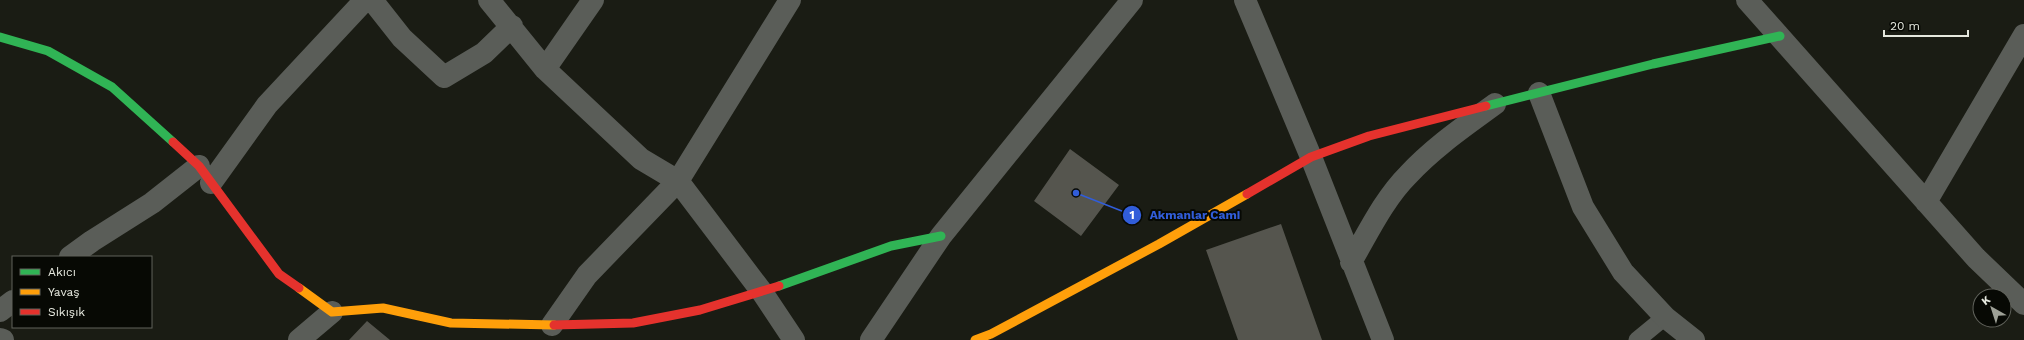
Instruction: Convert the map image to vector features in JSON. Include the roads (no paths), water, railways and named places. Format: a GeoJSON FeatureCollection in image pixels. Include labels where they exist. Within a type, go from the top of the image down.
{"type":"FeatureCollection","features":[{"type":"Feature","properties":{"kind":"street"},"geometry":{"type":"LineString","coordinates":[[212,183],[267,105],[365,0]]}},
{"type":"Feature","properties":{"kind":"street"},"geometry":{"type":"LineString","coordinates":[[372,0],[402,38],[444,77],[484,53],[512,26]]}},
{"type":"Feature","properties":{"kind":"street"},"geometry":{"type":"LineString","coordinates":[[489,0],[512,26],[545,69],[641,159],[678,181],[762,292],[794,340]]}},
{"type":"Feature","properties":{"kind":"street"},"geometry":{"type":"LineString","coordinates":[[545,69],[593,0]]}},
{"type":"Feature","properties":{"kind":"street"},"geometry":{"type":"LineString","coordinates":[[552,325],[587,275],[678,181],[790,0]]}},
{"type":"Feature","properties":{"kind":"street"},"geometry":{"type":"LineString","coordinates":[[871,340],[941,236],[1132,0]]}},
{"type":"Feature","properties":{"kind":"street"},"geometry":{"type":"LineString","coordinates":[[1245,0],[1311,157],[1382,340]]}},
{"type":"Feature","properties":{"kind":"street"},"geometry":{"type":"LineString","coordinates":[[1747,0],[1976,258],[2024,304]]}},
{"type":"Feature","properties":{"kind":"street"},"geometry":{"type":"LineString","coordinates":[[1926,202],[2024,35]]}},
{"type":"Feature","properties":{"kind":"street"},"geometry":{"type":"LineString","coordinates":[[975,340],[990,334],[1159,244],[1311,157],[1369,136],[1653,64],[1780,36]]}},
{"type":"Feature","properties":{"kind":"street"},"geometry":{"type":"LineString","coordinates":[[0,37],[48,50],[112,87],[199,166],[279,274],[332,312]]}},
{"type":"Feature","properties":{"kind":"street"},"geometry":{"type":"LineString","coordinates":[[1539,93],[1583,207],[1623,272],[1665,317],[1694,340]]}},
{"type":"Feature","properties":{"kind":"street"},"geometry":{"type":"LineString","coordinates":[[1351,262],[1381,212],[1407,176],[1443,142],[1497,103]]}},
{"type":"Feature","properties":{"kind":"street"},"geometry":{"type":"LineString","coordinates":[[71,256],[92,241],[152,203],[199,166]]}},
{"type":"Feature","properties":{"kind":"street"},"geometry":{"type":"LineString","coordinates":[[299,340],[332,312],[384,308],[451,323],[552,325],[633,323],[700,310],[762,292],[891,246],[941,236]]}},
{"type":"Feature","properties":{"kind":"street"},"geometry":{"type":"LineString","coordinates":[[0,311],[12,302]]}},
{"type":"Feature","properties":{"kind":"lane"},"geometry":{"type":"LineString","coordinates":[[1637,340],[1665,317]]}},
{"type":"Feature","properties":{"kind":"place","name":"Akmanlar Cami"},"geometry":{"type":"Point","coordinates":[1076,193]}}]}
